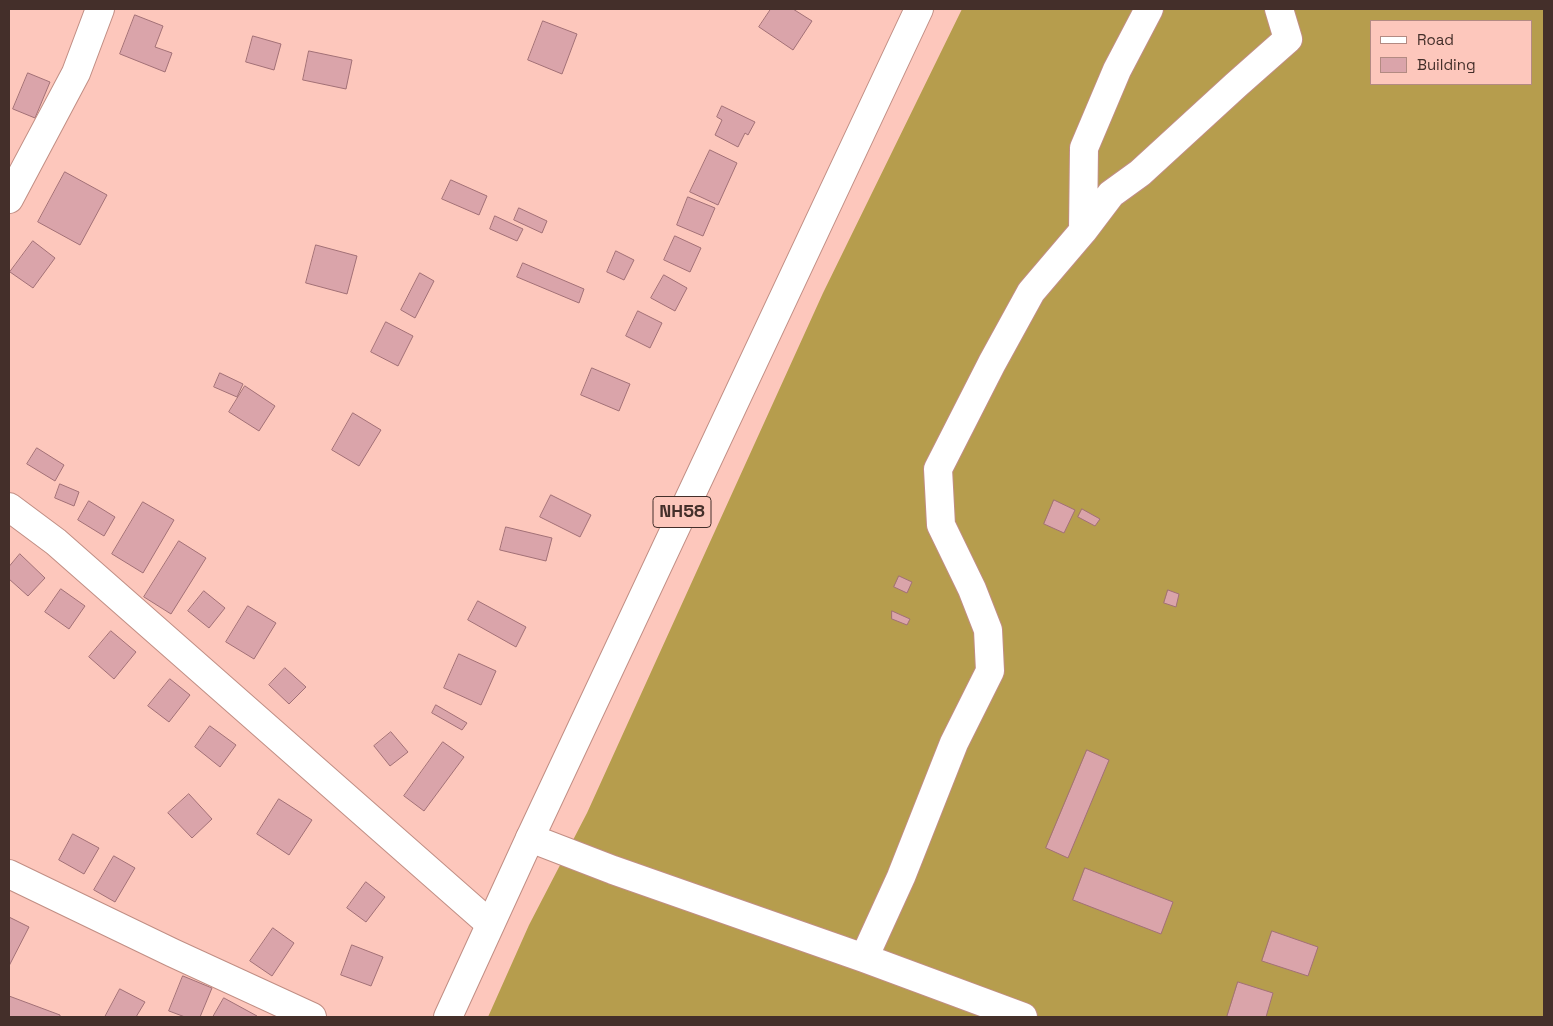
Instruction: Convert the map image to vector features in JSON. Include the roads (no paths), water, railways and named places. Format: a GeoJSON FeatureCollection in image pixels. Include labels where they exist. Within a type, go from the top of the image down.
{"type":"FeatureCollection","features":[{"type":"Feature","properties":{"kind":"street"},"geometry":{"type":"LineString","coordinates":[[9,199],[76,73],[100,9]]}},
{"type":"Feature","properties":{"kind":"street","name":"NH58"},"geometry":{"type":"LineString","coordinates":[[448,1017],[919,9]]}},
{"type":"Feature","properties":{"kind":"street"},"geometry":{"type":"LineString","coordinates":[[1082,231],[1084,148],[1117,70],[1149,9]]}},
{"type":"Feature","properties":{"kind":"street"},"geometry":{"type":"LineString","coordinates":[[864,958],[901,877],[954,743],[990,671],[988,630],[972,589],[941,525],[938,469],[992,362],[1031,292],[1111,194],[1140,173],[1288,39],[1279,9]]}},
{"type":"Feature","properties":{"kind":"street"},"geometry":{"type":"LineString","coordinates":[[9,507],[56,542],[490,924]]}},
{"type":"Feature","properties":{"kind":"street"},"geometry":{"type":"LineString","coordinates":[[530,838],[1023,1017]]}},
{"type":"Feature","properties":{"kind":"street"},"geometry":{"type":"LineString","coordinates":[[9,874],[173,954],[312,1017]]}}]}
